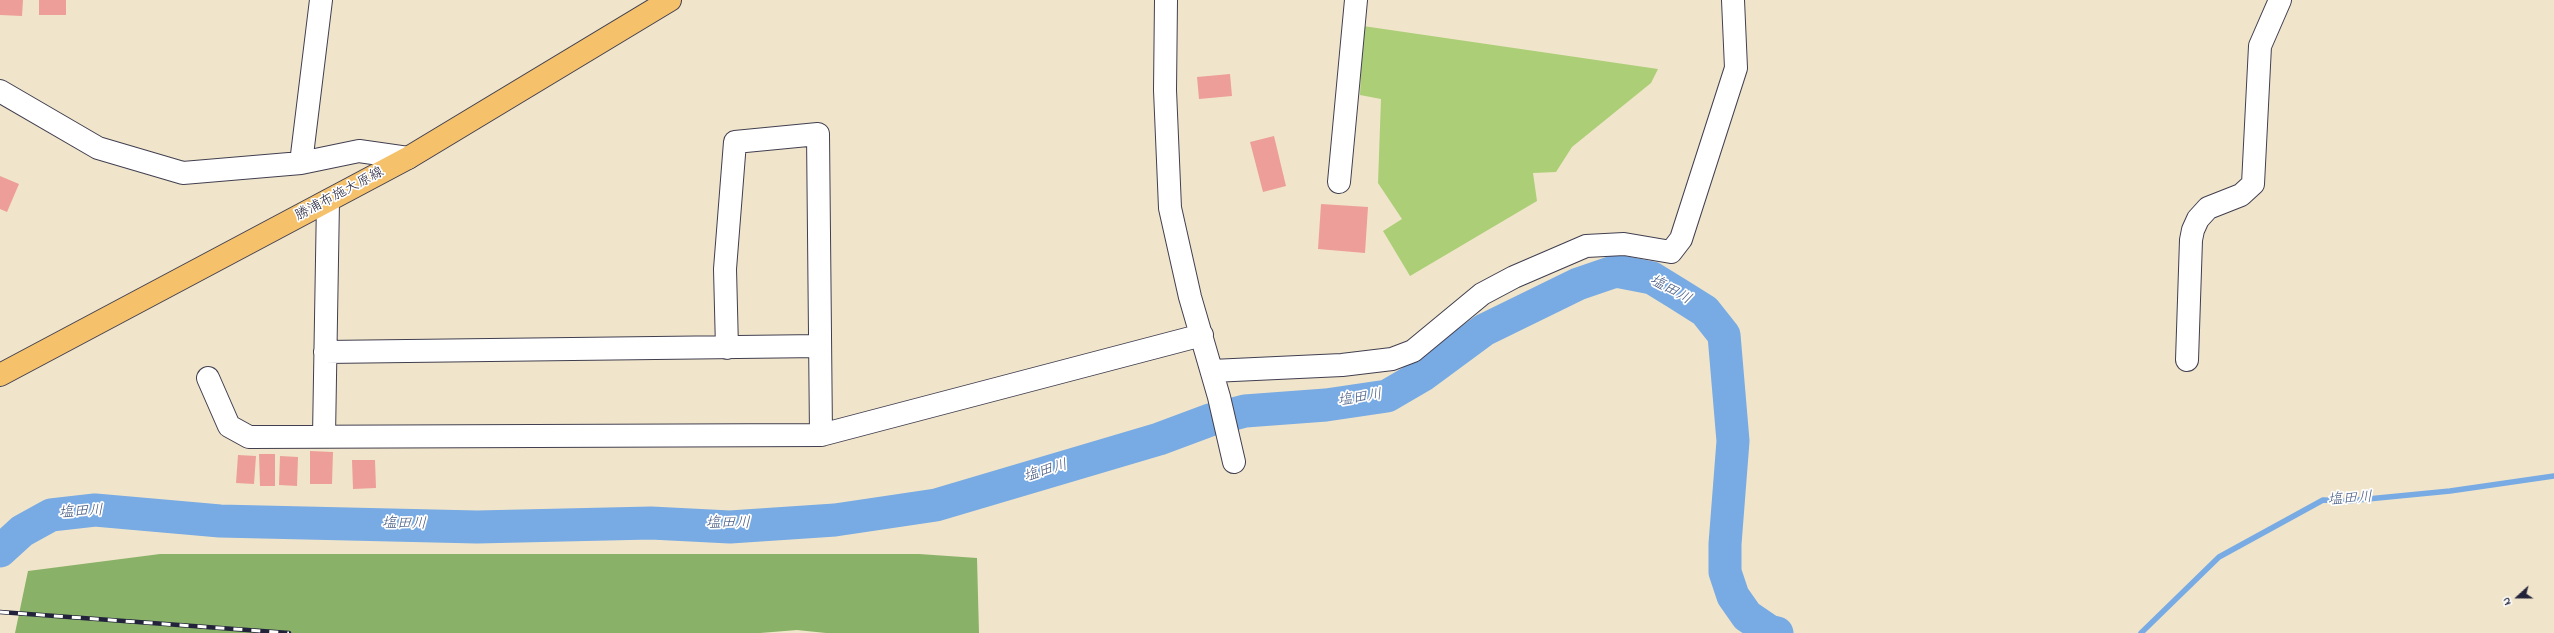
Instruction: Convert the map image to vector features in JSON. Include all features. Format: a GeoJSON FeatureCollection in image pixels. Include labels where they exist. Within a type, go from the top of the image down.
{"type":"FeatureCollection","features":[{"type":"Feature","properties":{"kind":"main road","name":"勝浦布施大原線"},"geometry":{"type":"LineString","coordinates":[[0,375],[328,202],[408,158],[670,0]]}},
{"type":"Feature","properties":{"kind":"street"},"geometry":{"type":"LineString","coordinates":[[301,163],[321,0]]}},
{"type":"Feature","properties":{"kind":"street"},"geometry":{"type":"LineString","coordinates":[[1166,0],[1164,90],[1170,208],[1190,298],[1202,334],[1219,397],[1234,462]]}},
{"type":"Feature","properties":{"kind":"street"},"geometry":{"type":"LineString","coordinates":[[1339,182],[1356,0]]}},
{"type":"Feature","properties":{"kind":"street"},"geometry":{"type":"LineString","coordinates":[[1212,371],[1342,365],[1392,359],[1413,351],[1482,294],[1514,276],[1586,246],[1624,244],[1671,252],[1680,239],[1736,68],[1733,0]]}},
{"type":"Feature","properties":{"kind":"street"},"geometry":{"type":"LineString","coordinates":[[2187,360],[2191,240],[2193,230],[2198,219],[2208,208],[2241,195],[2253,184],[2260,46],[2280,0]]}},
{"type":"Feature","properties":{"kind":"street"},"geometry":{"type":"LineString","coordinates":[[0,91],[98,148],[183,174],[301,163],[360,151],[408,158]]}},
{"type":"Feature","properties":{"kind":"street"},"geometry":{"type":"LineString","coordinates":[[727,348],[725,269],[735,142],[818,134],[821,435]]}},
{"type":"Feature","properties":{"kind":"street"},"geometry":{"type":"LineString","coordinates":[[324,436],[328,202]]}},
{"type":"Feature","properties":{"kind":"street"},"geometry":{"type":"LineString","coordinates":[[208,378],[229,426],[248,437],[821,435],[1202,334]]}},
{"type":"Feature","properties":{"kind":"street"},"geometry":{"type":"LineString","coordinates":[[325,352],[820,346]]}},
{"type":"Feature","properties":{"kind":"green space"},"geometry":{"type":"Polygon","coordinates":[[[1363,26],[1658,69],[1651,83],[1572,147],[1556,172],[1533,173],[1537,201],[1410,276],[1383,231],[1402,219],[1378,183],[1381,99],[1360,95],[1363,26]]]}},
{"type":"Feature","properties":{"kind":"green space"},"geometry":{"type":"Polygon","coordinates":[[[160,554],[919,554],[977,558],[979,633],[826,633],[797,630],[760,633],[15,633],[28,571],[160,554]]]}},
{"type":"Feature","properties":{"kind":"building"},"geometry":{"type":"Polygon","coordinates":[[[0,0],[23,0],[22,16],[0,15],[0,0]]]}},
{"type":"Feature","properties":{"kind":"building"},"geometry":{"type":"Polygon","coordinates":[[[39,0],[66,0],[66,15],[39,15],[39,0]]]}},
{"type":"Feature","properties":{"kind":"building"},"geometry":{"type":"Polygon","coordinates":[[[1230,74],[1232,96],[1199,99],[1197,77],[1230,74]]]}},
{"type":"Feature","properties":{"kind":"building"},"geometry":{"type":"Polygon","coordinates":[[[1274,136],[1286,186],[1263,192],[1250,142],[1274,136]]]}},
{"type":"Feature","properties":{"kind":"building"},"geometry":{"type":"Polygon","coordinates":[[[0,176],[19,184],[7,212],[0,209],[0,176]]]}},
{"type":"Feature","properties":{"kind":"building"},"geometry":{"type":"Polygon","coordinates":[[[1321,204],[1368,207],[1365,253],[1318,249],[1321,204]]]}},
{"type":"Feature","properties":{"kind":"building"},"geometry":{"type":"Polygon","coordinates":[[[310,451],[333,452],[332,484],[310,484],[310,451]]]}},
{"type":"Feature","properties":{"kind":"building"},"geometry":{"type":"Polygon","coordinates":[[[259,454],[275,454],[275,486],[260,486],[259,454]]]}},
{"type":"Feature","properties":{"kind":"building"},"geometry":{"type":"Polygon","coordinates":[[[238,455],[256,456],[254,484],[236,483],[238,455]]]}},
{"type":"Feature","properties":{"kind":"building"},"geometry":{"type":"Polygon","coordinates":[[[280,456],[298,457],[297,486],[279,485],[280,456]]]}},
{"type":"Feature","properties":{"kind":"building"},"geometry":{"type":"Polygon","coordinates":[[[352,460],[375,460],[376,488],[353,489],[352,460]]]}},
{"type":"Feature","properties":{"kind":"waterway","name":"塩田川"},"geometry":{"type":"LineString","coordinates":[[0,551],[22,531],[51,515],[95,510],[220,521],[477,527],[651,523],[730,527],[835,520],[936,505],[1159,439],[1210,420],[1245,411],[1326,405],[1387,396],[1423,375],[1484,330],[1578,284],[1616,271],[1652,278],[1705,311],[1724,335],[1733,441],[1725,544],[1725,572],[1733,596],[1747,616],[1769,631],[1777,633]]}},
{"type":"Feature","properties":{"kind":"waterway","name":"塩田川"},"geometry":{"type":"LineString","coordinates":[[2141,633],[2219,557],[2323,500],[2347,501],[2450,491],[2554,476]]}},
{"type":"Feature","properties":{"kind":"railway"},"geometry":{"type":"LineString","coordinates":[[0,612],[289,633]]}}]}
